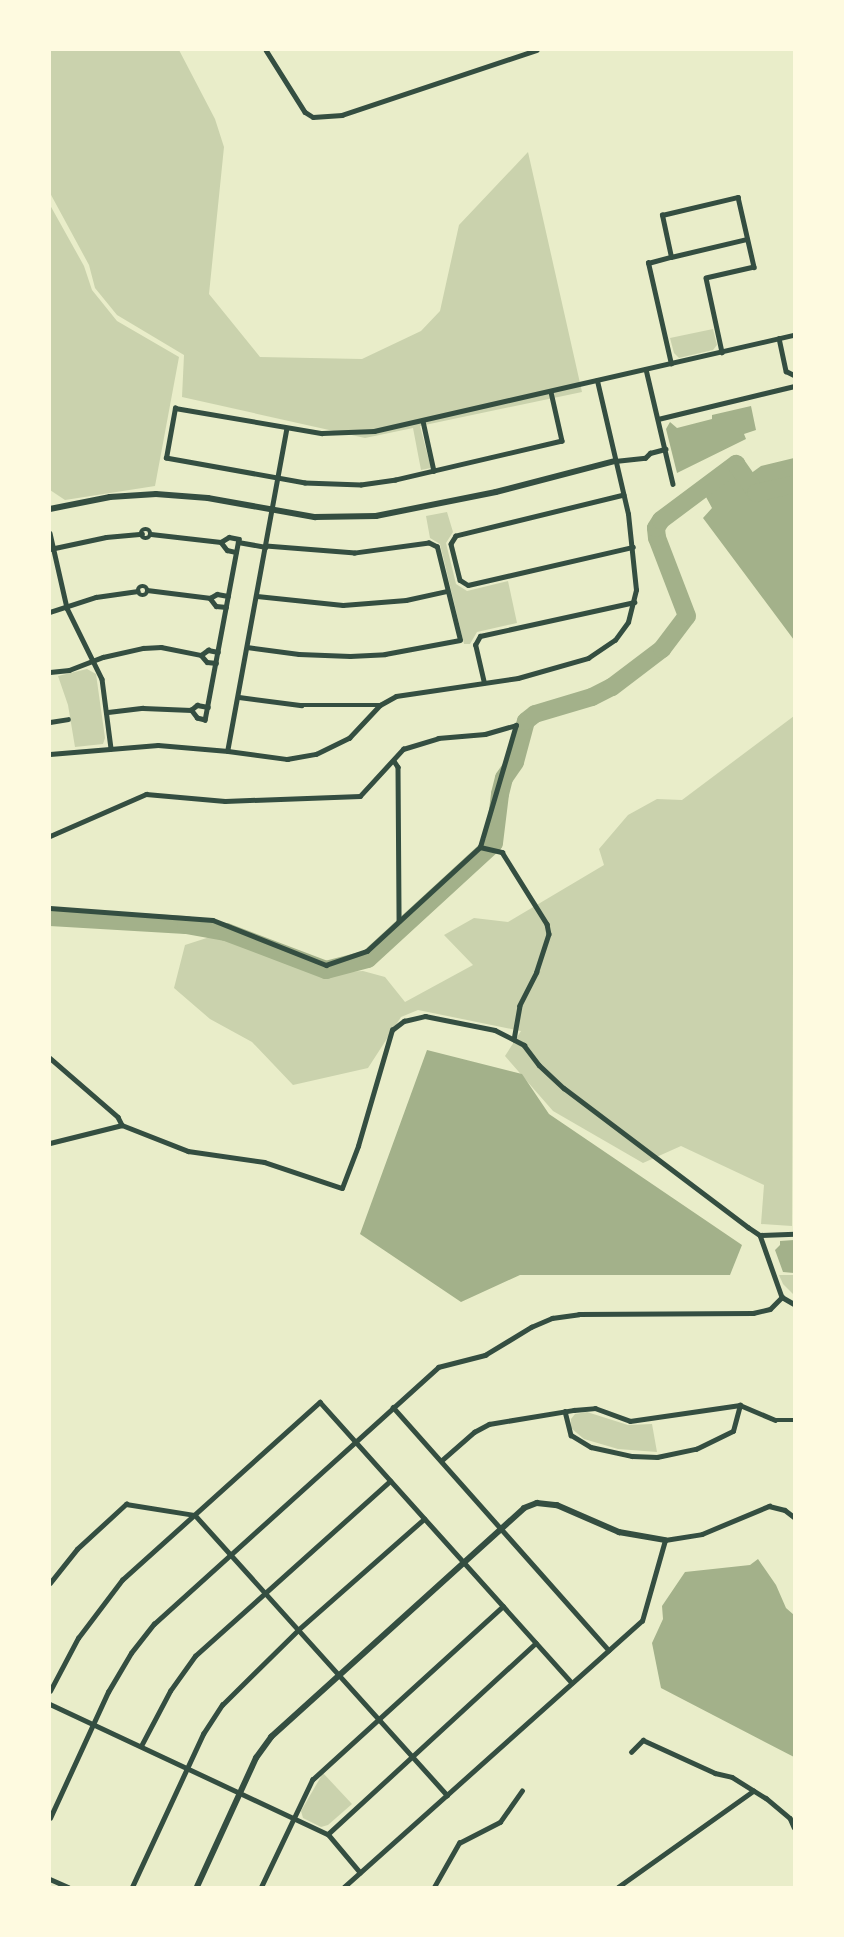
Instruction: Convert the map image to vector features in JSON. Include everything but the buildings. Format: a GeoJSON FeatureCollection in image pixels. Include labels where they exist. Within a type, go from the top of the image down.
{"type":"FeatureCollection","features":[{"type":"Feature","properties":{"kind":"street"},"geometry":{"type":"LineString","coordinates":[[266,50],[305,112],[314,118],[342,115],[536,50]]}},
{"type":"Feature","properties":{"kind":"street"},"geometry":{"type":"LineString","coordinates":[[671,257],[662,215],[738,197],[754,267],[706,278],[722,352]]}},
{"type":"Feature","properties":{"kind":"street"},"geometry":{"type":"LineString","coordinates":[[671,364],[648,262],[747,238]]}},
{"type":"Feature","properties":{"kind":"street"},"geometry":{"type":"LineString","coordinates":[[551,392],[562,441],[434,471],[361,485],[278,479],[166,458],[175,408],[322,433],[360,432],[423,421],[794,335]]}},
{"type":"Feature","properties":{"kind":"street"},"geometry":{"type":"LineString","coordinates":[[779,338],[786,370],[794,375]]}},
{"type":"Feature","properties":{"kind":"street"},"geometry":{"type":"LineString","coordinates":[[646,369],[673,484]]}},
{"type":"Feature","properties":{"kind":"street"},"geometry":{"type":"LineString","coordinates":[[50,754],[112,748],[183,745],[286,759],[316,754],[349,738],[380,705],[410,691],[518,678],[600,653],[623,630],[634,602],[633,546],[624,496],[598,381]]}},
{"type":"Feature","properties":{"kind":"street"},"geometry":{"type":"LineString","coordinates":[[658,419],[794,386]]}},
{"type":"Feature","properties":{"kind":"street"},"geometry":{"type":"LineString","coordinates":[[423,421],[434,471]]}},
{"type":"Feature","properties":{"kind":"street"},"geometry":{"type":"LineString","coordinates":[[228,751],[273,511],[286,428]]}},
{"type":"Feature","properties":{"kind":"street"},"geometry":{"type":"LineString","coordinates":[[50,509],[110,497],[156,494],[208,498],[273,511],[328,518],[376,516],[505,490],[615,461],[645,458],[650,453],[665,449]]}},
{"type":"Feature","properties":{"kind":"street"},"geometry":{"type":"LineString","coordinates":[[624,496],[456,536],[452,544],[460,580],[468,586],[633,546]]}},
{"type":"Feature","properties":{"kind":"street"},"geometry":{"type":"LineString","coordinates":[[52,549],[106,537],[142,534],[146,529],[151,534],[221,542],[229,538],[239,539],[205,720],[196,718],[191,710]]}},
{"type":"Feature","properties":{"kind":"street"},"geometry":{"type":"LineString","coordinates":[[50,533],[52,549],[67,608],[102,679],[112,748]]}},
{"type":"Feature","properties":{"kind":"street"},"geometry":{"type":"LineString","coordinates":[[221,542],[227,550],[236,552]]}},
{"type":"Feature","properties":{"kind":"street"},"geometry":{"type":"LineString","coordinates":[[238,542],[307,552],[355,553],[429,543],[437,547],[460,640],[401,652],[350,656],[299,654],[247,646]]}},
{"type":"Feature","properties":{"kind":"street"},"geometry":{"type":"LineString","coordinates":[[50,612],[96,598],[138,591],[141,586],[147,590],[210,598],[217,594],[228,596]]}},
{"type":"Feature","properties":{"kind":"street"},"geometry":{"type":"LineString","coordinates":[[257,596],[343,605],[406,600],[447,591]]}},
{"type":"Feature","properties":{"kind":"street"},"geometry":{"type":"LineString","coordinates":[[210,598],[216,606],[226,607]]}},
{"type":"Feature","properties":{"kind":"street"},"geometry":{"type":"LineString","coordinates":[[484,683],[475,645],[480,636],[634,602]]}},
{"type":"Feature","properties":{"kind":"street"},"geometry":{"type":"LineString","coordinates":[[50,672],[69,670],[93,661],[143,648],[202,655],[208,650],[218,652]]}},
{"type":"Feature","properties":{"kind":"street"},"geometry":{"type":"LineString","coordinates":[[202,655],[207,662],[216,664]]}},
{"type":"Feature","properties":{"kind":"street"},"geometry":{"type":"LineString","coordinates":[[239,697],[316,706],[380,705]]}},
{"type":"Feature","properties":{"kind":"street"},"geometry":{"type":"LineString","coordinates":[[108,712],[143,708],[191,710],[197,705],[208,707]]}},
{"type":"Feature","properties":{"kind":"street"},"geometry":{"type":"LineString","coordinates":[[50,722],[68,718]]}},
{"type":"Feature","properties":{"kind":"street"},"geometry":{"type":"LineString","coordinates":[[50,836],[146,794],[225,801],[360,796],[403,749],[438,738],[485,734],[516,725],[480,847],[366,951],[326,965],[213,920],[50,908]]}},
{"type":"Feature","properties":{"kind":"street"},"geometry":{"type":"LineString","coordinates":[[394,761],[398,767],[400,921]]}},
{"type":"Feature","properties":{"kind":"street"},"geometry":{"type":"LineString","coordinates":[[480,847],[502,852],[547,924],[549,934],[537,972],[520,1006],[514,1039]]}},
{"type":"Feature","properties":{"kind":"street"},"geometry":{"type":"LineString","coordinates":[[50,1143],[122,1126],[188,1151],[264,1162],[342,1188],[358,1146],[392,1030],[404,1021],[425,1016],[495,1030],[524,1045],[557,1082],[602,1114],[618,1132],[760,1235],[782,1297],[794,1304]]}},
{"type":"Feature","properties":{"kind":"street"},"geometry":{"type":"LineString","coordinates":[[50,1058],[118,1117],[122,1126]]}},
{"type":"Feature","properties":{"kind":"street"},"geometry":{"type":"LineString","coordinates":[[760,1235],[794,1234]]}},
{"type":"Feature","properties":{"kind":"street"},"geometry":{"type":"LineString","coordinates":[[50,1818],[117,1675],[146,1634],[230,1553],[438,1367],[485,1355],[531,1327],[552,1318],[579,1314],[753,1313],[770,1309],[782,1297]]}},
{"type":"Feature","properties":{"kind":"street"},"geometry":{"type":"LineString","coordinates":[[50,1691],[71,1648],[109,1594],[320,1402],[572,1683]]}},
{"type":"Feature","properties":{"kind":"street"},"geometry":{"type":"LineString","coordinates":[[441,1461],[478,1429],[489,1424],[565,1411],[595,1408],[630,1422],[740,1405],[775,1420],[794,1420]]}},
{"type":"Feature","properties":{"kind":"street"},"geometry":{"type":"LineString","coordinates":[[565,1411],[571,1435],[591,1447],[632,1456],[657,1457],[696,1449],[733,1431],[740,1405]]}},
{"type":"Feature","properties":{"kind":"street"},"geometry":{"type":"LineString","coordinates":[[393,1407],[609,1650]]}},
{"type":"Feature","properties":{"kind":"street"},"geometry":{"type":"LineString","coordinates":[[141,1746],[155,1716],[188,1665],[390,1481]]}},
{"type":"Feature","properties":{"kind":"street"},"geometry":{"type":"LineString","coordinates":[[50,1583],[77,1550],[126,1504],[195,1515],[448,1795]]}},
{"type":"Feature","properties":{"kind":"street"},"geometry":{"type":"LineString","coordinates":[[196,1887],[263,1747],[339,1673],[501,1527],[530,1504],[546,1504],[619,1532],[665,1540],[708,1533],[769,1506],[785,1510],[794,1518]]}},
{"type":"Feature","properties":{"kind":"street"},"geometry":{"type":"LineString","coordinates":[[132,1887],[207,1726],[230,1696],[298,1630],[424,1519]]}},
{"type":"Feature","properties":{"kind":"street"},"geometry":{"type":"LineString","coordinates":[[344,1887],[642,1620],[665,1540]]}},
{"type":"Feature","properties":{"kind":"street"},"geometry":{"type":"LineString","coordinates":[[261,1887],[312,1780],[377,1717],[503,1606]]}},
{"type":"Feature","properties":{"kind":"street"},"geometry":{"type":"LineString","coordinates":[[328,1834],[536,1643]]}},
{"type":"Feature","properties":{"kind":"street"},"geometry":{"type":"LineString","coordinates":[[50,1704],[328,1834],[360,1872]]}},
{"type":"Feature","properties":{"kind":"street"},"geometry":{"type":"LineString","coordinates":[[631,1752],[643,1740],[714,1773],[732,1777],[790,1818],[794,1827]]}},
{"type":"Feature","properties":{"kind":"street"},"geometry":{"type":"LineString","coordinates":[[434,1887],[459,1843],[500,1822],[522,1791]]}},
{"type":"Feature","properties":{"kind":"street"},"geometry":{"type":"LineString","coordinates":[[618,1887],[752,1791]]}},
{"type":"Feature","properties":{"kind":"street"},"geometry":{"type":"LineString","coordinates":[[50,1879],[68,1887]]}},
{"type":"Feature","properties":{"kind":"shaded area"},"geometry":{"type":"Polygon","coordinates":[[[50,50],[179,50],[215,119],[224,147],[209,294],[260,357],[362,359],[421,331],[440,311],[459,225],[528,152],[582,392],[420,426],[431,468],[421,470],[413,428],[365,438],[182,397],[184,355],[117,315],[95,288],[89,265],[50,193],[50,50]]]}},
{"type":"Feature","properties":{"kind":"shaded area"},"geometry":{"type":"Polygon","coordinates":[[[50,205],[84,266],[92,290],[117,321],[179,357],[155,486],[65,500],[50,490],[50,205]]]}},
{"type":"Feature","properties":{"kind":"shaded area"},"geometry":{"type":"Polygon","coordinates":[[[713,329],[717,345],[713,350],[679,358],[674,353],[670,338],[713,329]]]}},
{"type":"Feature","properties":{"kind":"shaded area"},"geometry":{"type":"Polygon","coordinates":[[[751,406],[756,430],[744,434],[746,439],[677,473],[666,429],[670,422],[677,428],[712,419],[712,415],[751,406]]]}},
{"type":"Feature","properties":{"kind":"shaded area"},"geometry":{"type":"Polygon","coordinates":[[[794,458],[794,640],[703,518],[712,508],[706,497],[742,465],[750,474],[761,466],[794,458]]]}},
{"type":"Feature","properties":{"kind":"shaded area"},"geometry":{"type":"Polygon","coordinates":[[[447,512],[453,532],[446,543],[456,584],[467,591],[508,581],[517,623],[477,632],[470,644],[464,644],[440,544],[430,538],[426,516],[447,512]]]}},
{"type":"Feature","properties":{"kind":"shaded area"},"geometry":{"type":"Polygon","coordinates":[[[87,669],[96,674],[105,738],[103,744],[75,747],[68,705],[58,676],[87,669]]]}},
{"type":"Feature","properties":{"kind":"shaded area"},"geometry":{"type":"Polygon","coordinates":[[[794,716],[792,1226],[761,1224],[764,1185],[681,1146],[643,1163],[553,1111],[505,1056],[521,1031],[418,1010],[401,1017],[368,1068],[293,1085],[252,1042],[210,1019],[174,988],[185,945],[216,935],[248,934],[323,973],[363,971],[385,977],[405,1002],[473,965],[444,935],[474,918],[508,922],[604,865],[599,849],[628,815],[657,799],[682,800],[794,716]]]}},
{"type":"Feature","properties":{"kind":"shaded area"},"geometry":{"type":"Polygon","coordinates":[[[427,1050],[522,1074],[549,1114],[742,1245],[730,1275],[520,1275],[461,1302],[360,1234],[427,1050]]]}},
{"type":"Feature","properties":{"kind":"shaded area"},"geometry":{"type":"Polygon","coordinates":[[[794,1240],[794,1273],[783,1272],[775,1250],[780,1245],[780,1241],[794,1240]]]}},
{"type":"Feature","properties":{"kind":"shaded area"},"geometry":{"type":"Polygon","coordinates":[[[779,1275],[794,1275],[794,1295],[783,1284],[779,1275]]]}},
{"type":"Feature","properties":{"kind":"shaded area"},"geometry":{"type":"Polygon","coordinates":[[[587,1412],[628,1425],[652,1424],[657,1452],[618,1449],[584,1439],[571,1428],[571,1419],[575,1414],[587,1412]]]}},
{"type":"Feature","properties":{"kind":"shaded area"},"geometry":{"type":"Polygon","coordinates":[[[758,1559],[776,1585],[786,1608],[794,1615],[794,1757],[661,1688],[652,1643],[663,1619],[662,1606],[685,1572],[750,1565],[758,1559]]]}},
{"type":"Feature","properties":{"kind":"shaded area"},"geometry":{"type":"Polygon","coordinates":[[[323,1773],[352,1804],[328,1825],[321,1827],[303,1818],[301,1811],[323,1773]]]}},
{"type":"Feature","properties":{"kind":"waterway"},"geometry":{"type":"LineString","coordinates":[[50,917],[186,925],[226,932],[326,970],[368,959],[494,843],[500,794],[504,778],[515,762],[526,721],[535,714],[592,697],[612,687],[662,649],[687,616],[657,538],[656,528],[661,520],[736,464],[756,493],[794,484]]}}]}
